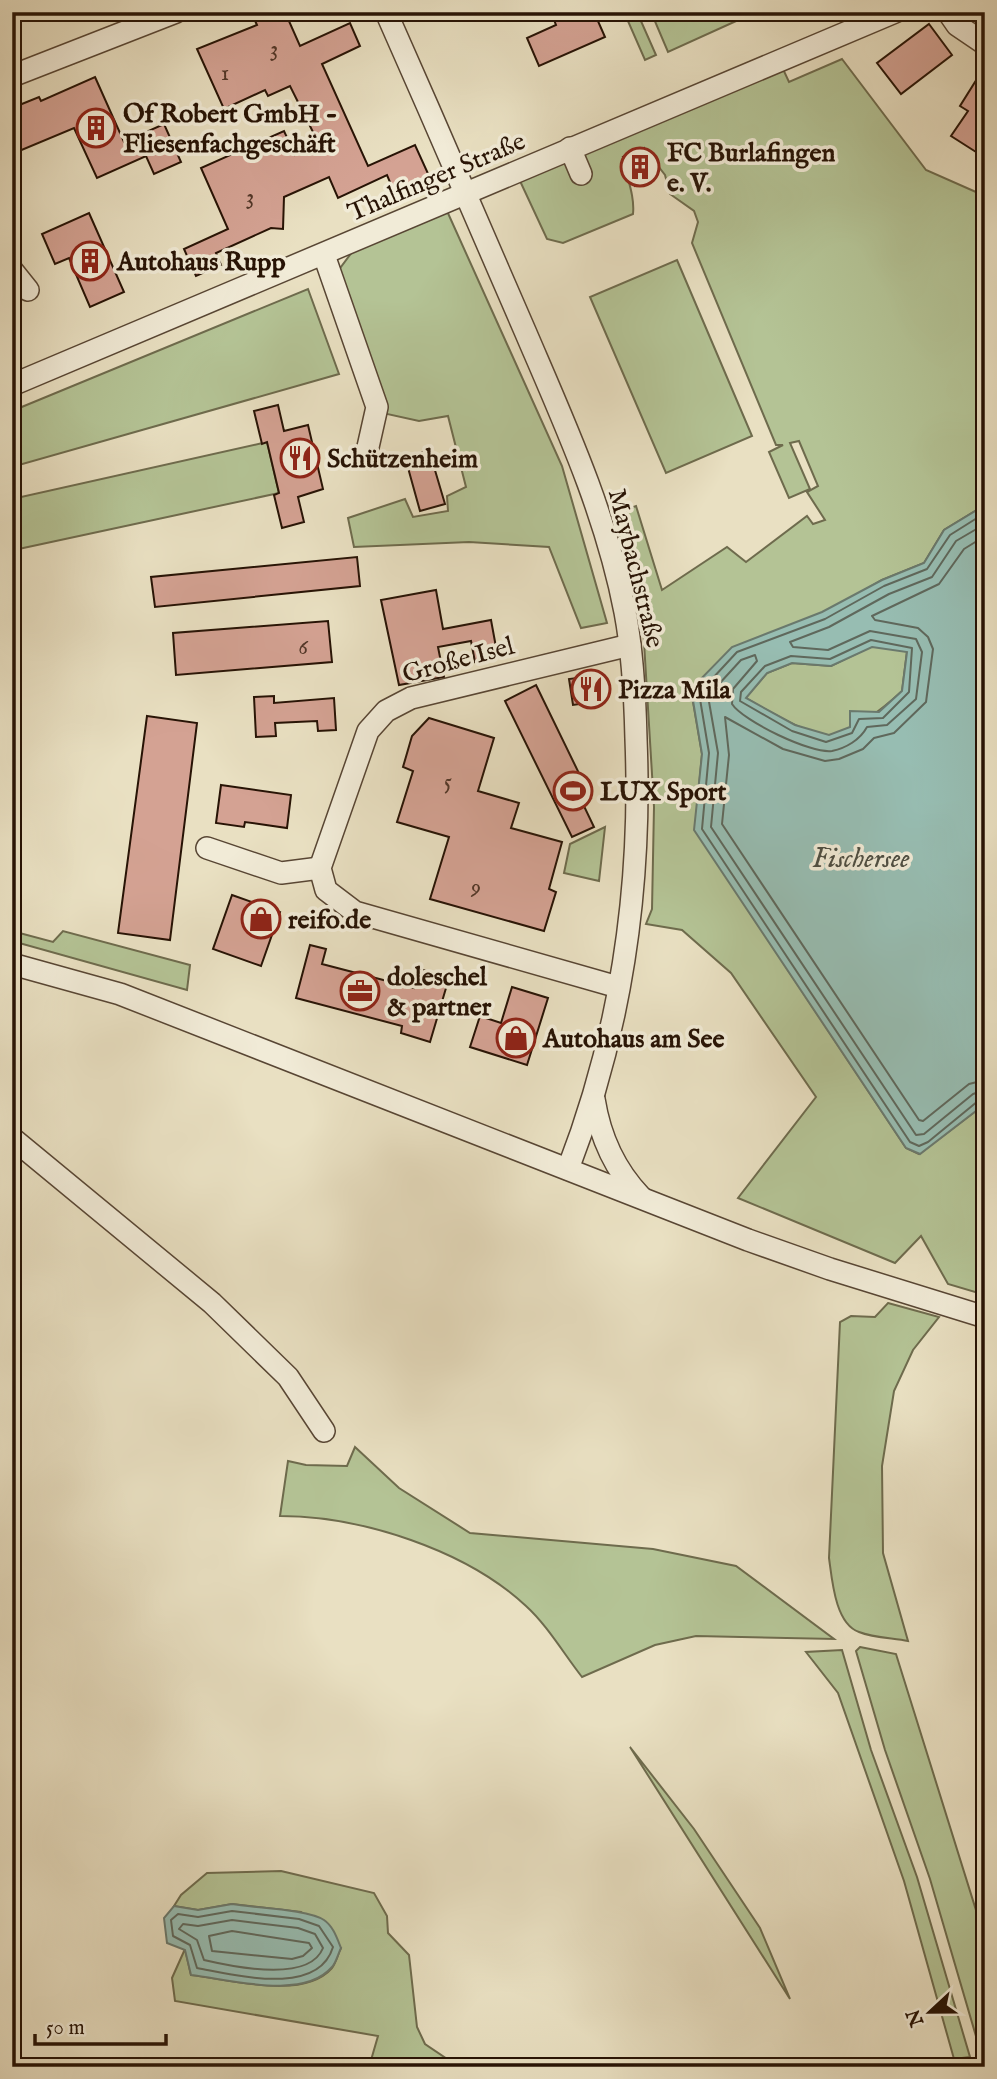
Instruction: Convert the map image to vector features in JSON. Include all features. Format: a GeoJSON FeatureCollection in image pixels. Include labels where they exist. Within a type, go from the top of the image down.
{"type":"FeatureCollection","features":[{"type":"Feature","properties":{"kind":"street"},"geometry":{"type":"LineString","coordinates":[[12,76],[176,12]]}},
{"type":"Feature","properties":{"kind":"street","name":"Maybachstraße"},"geometry":{"type":"LineString","coordinates":[[386,12],[467,193],[593,496],[624,609],[630,645],[639,799],[628,945],[593,1097],[568,1169]]}},
{"type":"Feature","properties":{"kind":"street","name":"Thalfinger Straße"},"geometry":{"type":"LineString","coordinates":[[12,385],[895,12]]}},
{"type":"Feature","properties":{"kind":"street"},"geometry":{"type":"LineString","coordinates":[[948,12],[957,25],[985,44]]}},
{"type":"Feature","properties":{"kind":"street"},"geometry":{"type":"LineString","coordinates":[[570,148],[581,174]]}},
{"type":"Feature","properties":{"kind":"street"},"geometry":{"type":"LineString","coordinates":[[324,255],[377,407],[368,447]]}},
{"type":"Feature","properties":{"kind":"street"},"geometry":{"type":"LineString","coordinates":[[12,270],[28,290]]}},
{"type":"Feature","properties":{"kind":"street","name":"Große Isel"},"geometry":{"type":"LineString","coordinates":[[320,868],[368,731],[386,711],[411,698],[630,645]]}},
{"type":"Feature","properties":{"kind":"street"},"geometry":{"type":"LineString","coordinates":[[207,848],[281,873],[320,868],[326,890],[355,912],[618,987]]}},
{"type":"Feature","properties":{"kind":"street"},"geometry":{"type":"LineString","coordinates":[[12,964],[120,994],[643,1199],[830,1269],[985,1317]]}},
{"type":"Feature","properties":{"kind":"street"},"geometry":{"type":"LineString","coordinates":[[593,1097],[597,1122],[608,1151],[643,1199]]}},
{"type":"Feature","properties":{"kind":"street"},"geometry":{"type":"LineString","coordinates":[[12,1138],[212,1303],[288,1377],[324,1431]]}},
{"type":"Feature","properties":{"kind":"green space"},"geometry":{"type":"Polygon","coordinates":[[[624,12],[637,12],[656,55],[645,60],[624,12]]]}},
{"type":"Feature","properties":{"kind":"green space"},"geometry":{"type":"Polygon","coordinates":[[[651,12],[756,12],[668,52],[651,12]]]}},
{"type":"Feature","properties":{"kind":"green space"},"geometry":{"type":"Polygon","coordinates":[[[842,59],[926,170],[985,196],[985,505],[944,530],[924,563],[882,580],[691,690],[702,754],[695,830],[906,1148],[919,1154],[985,1104],[985,1295],[948,1284],[921,1236],[895,1263],[738,1198],[816,1097],[731,973],[682,930],[646,924],[652,909],[654,807],[643,626],[614,514],[636,506],[662,590],[727,547],[746,562],[807,516],[813,524],[825,520],[807,492],[818,486],[799,441],[790,443],[810,489],[789,498],[769,452],[783,445],[776,445],[692,243],[698,222],[694,211],[670,194],[665,175],[644,148],[623,157],[632,193],[633,214],[563,243],[547,239],[520,181],[783,69],[789,82],[842,59]]]}},
{"type":"Feature","properties":{"kind":"green space"},"geometry":{"type":"Polygon","coordinates":[[[447,211],[562,466],[607,623],[581,628],[549,547],[469,542],[354,547],[348,518],[405,499],[413,517],[448,511],[447,496],[466,487],[448,416],[419,421],[387,414],[338,271],[358,244],[447,211]]]}},
{"type":"Feature","properties":{"kind":"green space"},"geometry":{"type":"Polygon","coordinates":[[[677,260],[752,436],[666,473],[590,297],[677,260]]]}},
{"type":"Feature","properties":{"kind":"green space"},"geometry":{"type":"Polygon","coordinates":[[[308,289],[339,374],[12,467],[12,411],[308,289]]]}},
{"type":"Feature","properties":{"kind":"green space"},"geometry":{"type":"Polygon","coordinates":[[[267,442],[279,493],[14,550],[12,499],[267,442]]]}},
{"type":"Feature","properties":{"kind":"green space"},"geometry":{"type":"Polygon","coordinates":[[[872,646],[907,651],[902,691],[878,711],[848,730],[829,735],[810,731],[745,698],[767,673],[792,663],[831,666],[872,646]]]}},
{"type":"Feature","properties":{"kind":"green space"},"geometry":{"type":"Polygon","coordinates":[[[605,827],[599,881],[564,873],[570,844],[605,827]]]}},
{"type":"Feature","properties":{"kind":"green space"},"geometry":{"type":"Polygon","coordinates":[[[12,931],[53,942],[63,931],[190,965],[187,990],[12,941],[12,931]]]}},
{"type":"Feature","properties":{"kind":"green space"},"geometry":{"type":"Polygon","coordinates":[[[888,1303],[939,1317],[913,1350],[894,1391],[882,1466],[883,1553],[908,1641],[871,1636],[851,1627],[836,1600],[829,1558],[840,1322],[851,1316],[875,1317],[888,1303]]]}},
{"type":"Feature","properties":{"kind":"green space"},"geometry":{"type":"Polygon","coordinates":[[[355,1447],[399,1488],[470,1533],[653,1549],[736,1566],[834,1639],[696,1636],[655,1645],[582,1677],[534,1614],[502,1586],[474,1568],[411,1540],[378,1530],[344,1522],[280,1516],[288,1461],[306,1465],[347,1466],[355,1447]]]}},
{"type":"Feature","properties":{"kind":"green space"},"geometry":{"type":"Polygon","coordinates":[[[860,1647],[896,1654],[985,1939],[985,2067],[930,1879],[885,1750],[856,1651],[860,1647]]]}},
{"type":"Feature","properties":{"kind":"green space"},"geometry":{"type":"Polygon","coordinates":[[[842,1650],[871,1750],[917,1877],[970,2057],[954,2059],[904,1881],[838,1693],[806,1652],[842,1650]]]}},
{"type":"Feature","properties":{"kind":"green space"},"geometry":{"type":"Polygon","coordinates":[[[630,1747],[694,1829],[760,1928],[790,1999],[630,1747]]]}},
{"type":"Feature","properties":{"kind":"green space"},"geometry":{"type":"Polygon","coordinates":[[[281,1871],[374,1893],[387,1916],[388,1933],[409,1955],[417,2027],[425,2044],[459,2067],[369,2067],[378,2036],[175,2001],[172,1978],[185,1949],[191,1975],[245,1983],[285,1986],[303,1984],[319,1978],[332,1968],[341,1948],[301,1912],[232,1904],[198,1910],[174,1906],[181,1895],[207,1873],[281,1871]]]}},
{"type":"Feature","properties":{"kind":"water","name":"Fischersee"},"geometry":{"type":"Polygon","coordinates":[[[985,505],[985,1104],[920,1154],[906,1148],[694,830],[702,754],[691,689],[732,647],[822,612],[882,580],[924,563],[944,530],[985,505]],[[872,647],[831,666],[792,663],[767,673],[746,698],[795,725],[829,735],[850,727],[850,711],[879,712],[902,691],[907,652],[872,647]]]}},
{"type":"Feature","properties":{"kind":"water"},"geometry":{"type":"Polygon","coordinates":[[[232,1904],[293,1911],[324,1920],[332,1929],[341,1948],[335,1963],[319,1977],[285,1986],[191,1975],[185,1950],[167,1943],[164,1918],[174,1906],[198,1910],[232,1904]]]}},
{"type":"Feature","properties":{"kind":"building"},"geometry":{"type":"Polygon","coordinates":[[[251,12],[285,12],[300,46],[350,23],[360,46],[322,64],[368,166],[415,145],[430,178],[395,194],[387,175],[338,198],[329,177],[284,197],[283,229],[271,228],[216,253],[221,265],[196,276],[184,249],[228,229],[201,168],[284,131],[295,155],[319,144],[290,86],[268,96],[265,90],[224,109],[197,49],[257,25],[251,12]]]}},
{"type":"Feature","properties":{"kind":"building"},"geometry":{"type":"Polygon","coordinates":[[[551,12],[594,12],[605,37],[539,66],[527,38],[556,25],[551,12]]]}},
{"type":"Feature","properties":{"kind":"building"},"geometry":{"type":"Polygon","coordinates":[[[929,24],[952,55],[901,94],[877,63],[929,24]]]}},
{"type":"Feature","properties":{"kind":"building"},"geometry":{"type":"Polygon","coordinates":[[[985,66],[985,139],[976,152],[951,136],[968,111],[960,106],[985,66]]]}},
{"type":"Feature","properties":{"kind":"building"},"geometry":{"type":"Polygon","coordinates":[[[95,77],[124,142],[164,124],[181,162],[154,174],[146,156],[97,178],[74,128],[12,154],[12,108],[39,97],[41,101],[95,77]]]}},
{"type":"Feature","properties":{"kind":"building","name":"FC Burlafingen e. V."},"geometry":{"type":"Polygon","coordinates":[[[644,148],[656,176],[635,186],[623,157],[644,148]]]}},
{"type":"Feature","properties":{"kind":"building","name":"Autohaus Rupp"},"geometry":{"type":"Polygon","coordinates":[[[89,213],[124,292],[90,307],[69,258],[55,264],[42,234],[89,213]]]}},
{"type":"Feature","properties":{"kind":"building"},"geometry":{"type":"Polygon","coordinates":[[[278,405],[284,431],[308,425],[323,489],[298,497],[304,522],[282,528],[274,495],[279,493],[267,442],[262,444],[254,411],[278,405]]]}},
{"type":"Feature","properties":{"kind":"building"},"geometry":{"type":"Polygon","coordinates":[[[429,450],[445,504],[420,511],[405,457],[429,450]]]}},
{"type":"Feature","properties":{"kind":"building"},"geometry":{"type":"Polygon","coordinates":[[[357,557],[360,586],[155,607],[151,577],[357,557]]]}},
{"type":"Feature","properties":{"kind":"building"},"geometry":{"type":"Polygon","coordinates":[[[436,590],[443,629],[491,620],[498,658],[475,662],[471,641],[438,647],[444,677],[399,685],[381,600],[436,590]]]}},
{"type":"Feature","properties":{"kind":"building"},"geometry":{"type":"Polygon","coordinates":[[[328,621],[332,662],[176,675],[173,633],[328,621]]]}},
{"type":"Feature","properties":{"kind":"building"},"geometry":{"type":"Polygon","coordinates":[[[599,675],[603,701],[573,705],[569,679],[599,675]]]}},
{"type":"Feature","properties":{"kind":"building"},"geometry":{"type":"Polygon","coordinates":[[[536,685],[591,798],[582,802],[594,827],[572,837],[505,701],[536,685]]]}},
{"type":"Feature","properties":{"kind":"building"},"geometry":{"type":"Polygon","coordinates":[[[274,696],[274,703],[334,698],[336,730],[318,731],[317,721],[275,723],[276,736],[256,737],[254,697],[274,696]]]}},
{"type":"Feature","properties":{"kind":"building"},"geometry":{"type":"Polygon","coordinates":[[[147,716],[197,723],[170,940],[118,933],[147,716]]]}},
{"type":"Feature","properties":{"kind":"building"},"geometry":{"type":"Polygon","coordinates":[[[429,718],[494,738],[478,791],[519,803],[511,828],[562,842],[549,889],[556,892],[544,931],[430,899],[449,837],[397,822],[413,771],[403,767],[412,736],[429,718]]]}},
{"type":"Feature","properties":{"kind":"building"},"geometry":{"type":"Polygon","coordinates":[[[221,785],[291,795],[287,828],[245,822],[244,827],[216,823],[221,785]]]}},
{"type":"Feature","properties":{"kind":"building"},"geometry":{"type":"Polygon","coordinates":[[[232,895],[280,912],[261,966],[213,949],[232,895]]]}},
{"type":"Feature","properties":{"kind":"building"},"geometry":{"type":"Polygon","coordinates":[[[310,945],[326,949],[322,964],[414,988],[420,969],[449,978],[430,1042],[401,1033],[402,1026],[296,998],[310,945]]]}},
{"type":"Feature","properties":{"kind":"building","name":"Autohaus am See"},"geometry":{"type":"Polygon","coordinates":[[[512,987],[548,998],[527,1065],[470,1047],[480,1016],[501,1023],[512,987]]]}},
{"type":"Feature","properties":{"kind":"place","name":"Of Robert GmbH - Fliesenfachgeschäft"},"geometry":{"type":"Point","coordinates":[96,128]}},
{"type":"Feature","properties":{"kind":"place","name":"FC Burlafingen e. V."},"geometry":{"type":"Point","coordinates":[640,167]}},
{"type":"Feature","properties":{"kind":"place","name":"Autohaus Rupp"},"geometry":{"type":"Point","coordinates":[90,261]}},
{"type":"Feature","properties":{"kind":"place","name":"Schützenheim"},"geometry":{"type":"Point","coordinates":[300,458]}},
{"type":"Feature","properties":{"kind":"place","name":"Pizza Mila"},"geometry":{"type":"Point","coordinates":[591,689]}},
{"type":"Feature","properties":{"kind":"place","name":"LUX Sport"},"geometry":{"type":"Point","coordinates":[573,791]}},
{"type":"Feature","properties":{"kind":"place","name":"reifo.de"},"geometry":{"type":"Point","coordinates":[261,919]}},
{"type":"Feature","properties":{"kind":"place","name":"doleschel & partner"},"geometry":{"type":"Point","coordinates":[360,991]}},
{"type":"Feature","properties":{"kind":"place","name":"Autohaus am See"},"geometry":{"type":"Point","coordinates":[516,1038]}}]}
